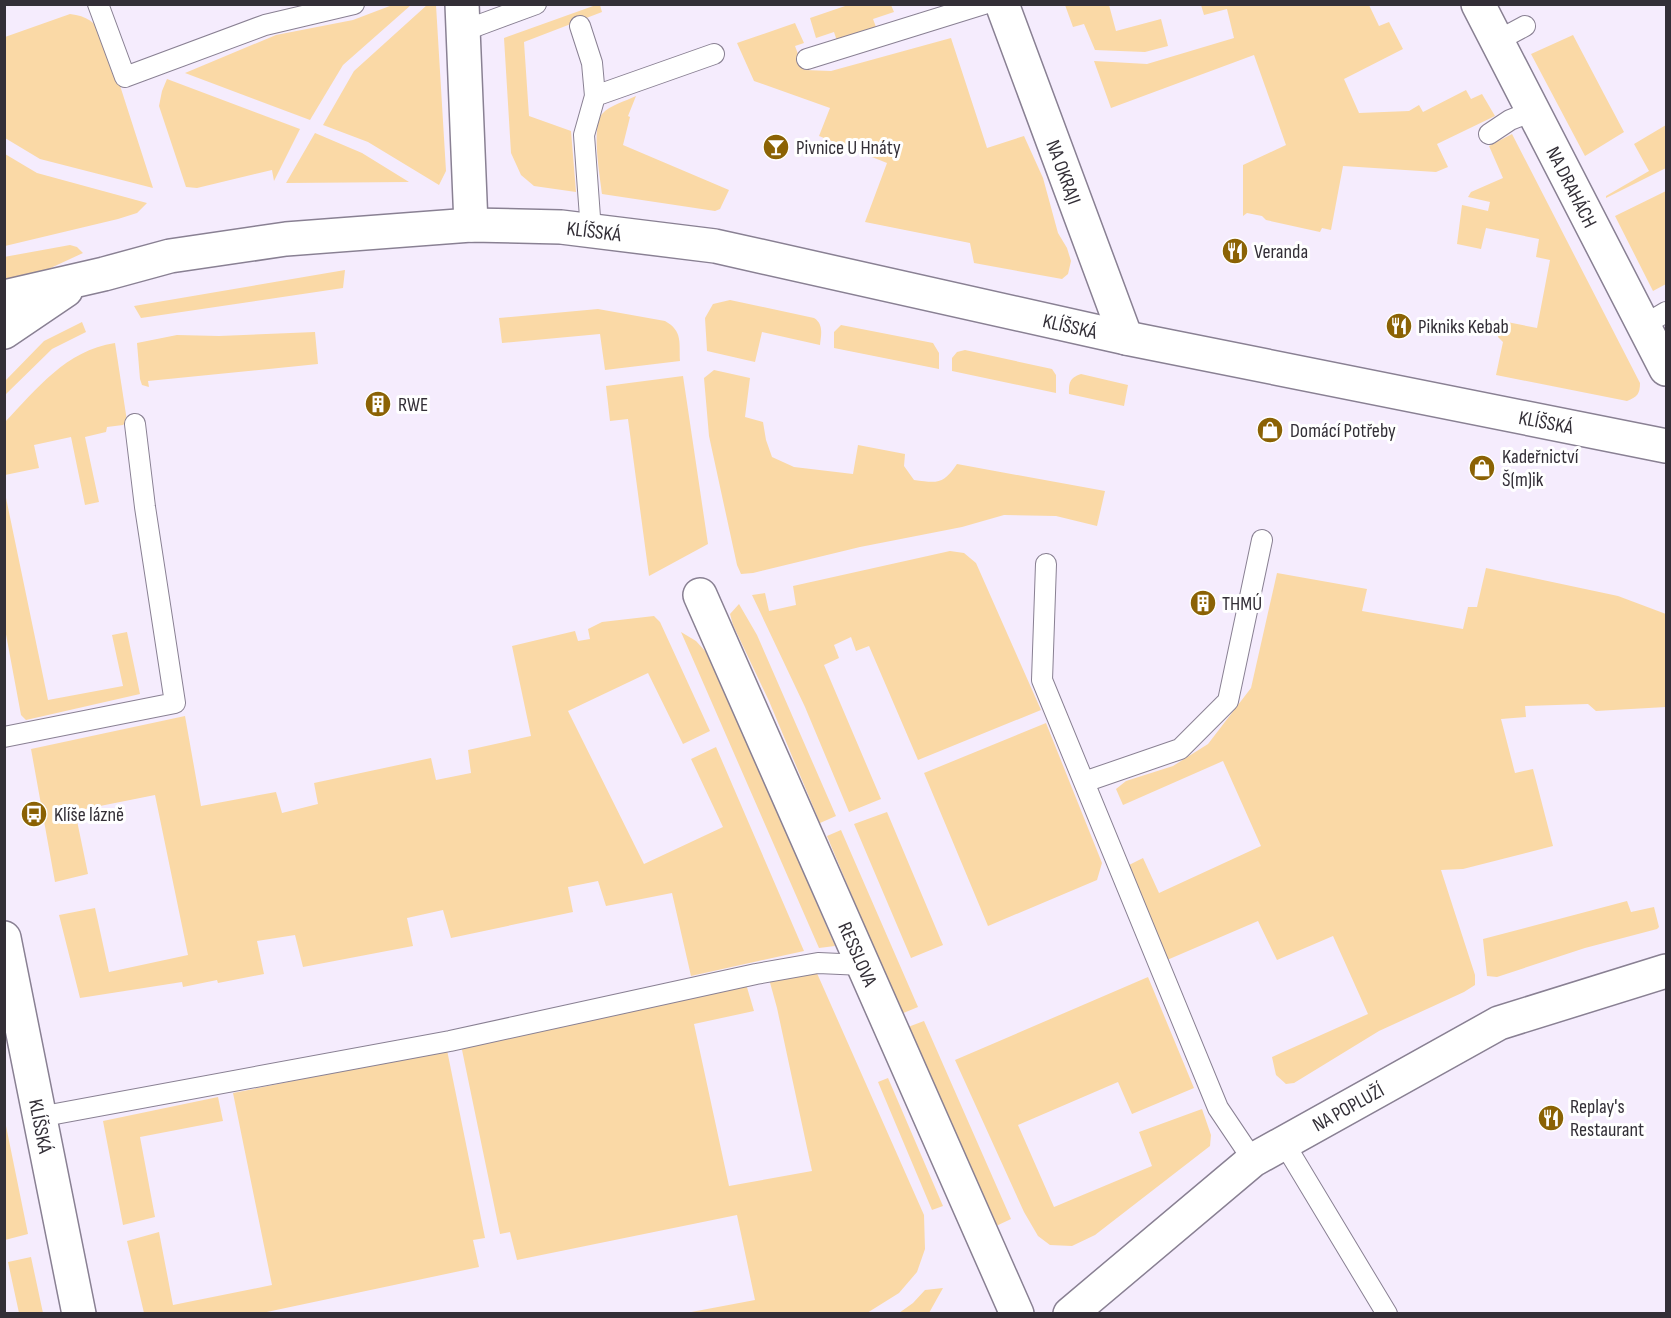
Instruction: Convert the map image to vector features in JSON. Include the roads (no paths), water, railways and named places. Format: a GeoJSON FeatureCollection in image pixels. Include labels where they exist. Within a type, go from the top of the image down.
{"type":"FeatureCollection","features":[{"type":"Feature","properties":{"kind":"street","name":"NA OKRAJI"},"geometry":{"type":"LineString","coordinates":[[1002,4],[1125,338]]}},
{"type":"Feature","properties":{"kind":"street","name":"NA DRAHÁCH"},"geometry":{"type":"LineString","coordinates":[[1478,4],[1511,33],[1533,111],[1655,318],[1666,369]]}},
{"type":"Feature","properties":{"kind":"street"},"geometry":{"type":"LineString","coordinates":[[462,18],[471,225]]}},
{"type":"Feature","properties":{"kind":"street","name":"KLÍŠSKÁ"},"geometry":{"type":"LineString","coordinates":[[4,297],[170,256],[286,239],[471,225],[561,227],[715,246],[1125,338],[1666,446]]}},
{"type":"Feature","properties":{"kind":"street","name":"KLÍŠSKÁ"},"geometry":{"type":"LineString","coordinates":[[4,332],[82,279]]}},
{"type":"Feature","properties":{"kind":"street","name":"RESSLOVA"},"geometry":{"type":"LineString","coordinates":[[700,595],[1017,1314]]}},
{"type":"Feature","properties":{"kind":"street","name":"KLÍŠSKÁ"},"geometry":{"type":"LineString","coordinates":[[4,938],[79,1314]]}},
{"type":"Feature","properties":{"kind":"street","name":"NA POPLUŽÍ"},"geometry":{"type":"LineString","coordinates":[[1070,1314],[1253,1160],[1499,1023],[1666,970]]}},
{"type":"Feature","properties":{"kind":"lane"},"geometry":{"type":"LineString","coordinates":[[98,4],[125,77],[265,26],[354,4]]}},
{"type":"Feature","properties":{"kind":"lane"},"geometry":{"type":"LineString","coordinates":[[462,18],[536,4]]}},
{"type":"Feature","properties":{"kind":"lane"},"geometry":{"type":"LineString","coordinates":[[807,59],[984,4]]}},
{"type":"Feature","properties":{"kind":"lane"},"geometry":{"type":"LineString","coordinates":[[580,26],[592,63],[595,96],[584,135],[591,231]]}},
{"type":"Feature","properties":{"kind":"lane"},"geometry":{"type":"LineString","coordinates":[[595,96],[714,54]]}},
{"type":"Feature","properties":{"kind":"lane"},"geometry":{"type":"LineString","coordinates":[[1489,134],[1510,120],[1533,111]]}},
{"type":"Feature","properties":{"kind":"lane"},"geometry":{"type":"LineString","coordinates":[[4,737],[175,703],[145,507],[135,424]]}},
{"type":"Feature","properties":{"kind":"lane"},"geometry":{"type":"LineString","coordinates":[[1084,782],[1180,749],[1228,700],[1262,540]]}},
{"type":"Feature","properties":{"kind":"lane"},"geometry":{"type":"LineString","coordinates":[[1046,564],[1042,680],[1218,1108],[1253,1160]]}},
{"type":"Feature","properties":{"kind":"lane"},"geometry":{"type":"LineString","coordinates":[[39,1117],[450,1041],[756,974],[818,963],[863,965]]}},
{"type":"Feature","properties":{"kind":"lane"},"geometry":{"type":"LineString","coordinates":[[1284,1143],[1387,1314]]}},
{"type":"Feature","properties":{"kind":"place","name":"Pivnice U Hnáty"},"geometry":{"type":"Point","coordinates":[776,147]}},
{"type":"Feature","properties":{"kind":"place","name":"Veranda"},"geometry":{"type":"Point","coordinates":[1235,251]}},
{"type":"Feature","properties":{"kind":"place","name":"Pikniks Kebab"},"geometry":{"type":"Point","coordinates":[1399,326]}},
{"type":"Feature","properties":{"kind":"place","name":"RWE"},"geometry":{"type":"Point","coordinates":[378,404]}},
{"type":"Feature","properties":{"kind":"place","name":"Domácí Potřeby"},"geometry":{"type":"Point","coordinates":[1270,430]}},
{"type":"Feature","properties":{"kind":"place","name":"Kadeřnictví Š(m)ik"},"geometry":{"type":"Point","coordinates":[1482,468]}},
{"type":"Feature","properties":{"kind":"place","name":"THMÚ"},"geometry":{"type":"Point","coordinates":[1203,603]}},
{"type":"Feature","properties":{"kind":"place","name":"Klíše lázně"},"geometry":{"type":"Point","coordinates":[34,814]}},
{"type":"Feature","properties":{"kind":"place","name":"Replay's Restaurant"},"geometry":{"type":"Point","coordinates":[1551,1118]}}]}
